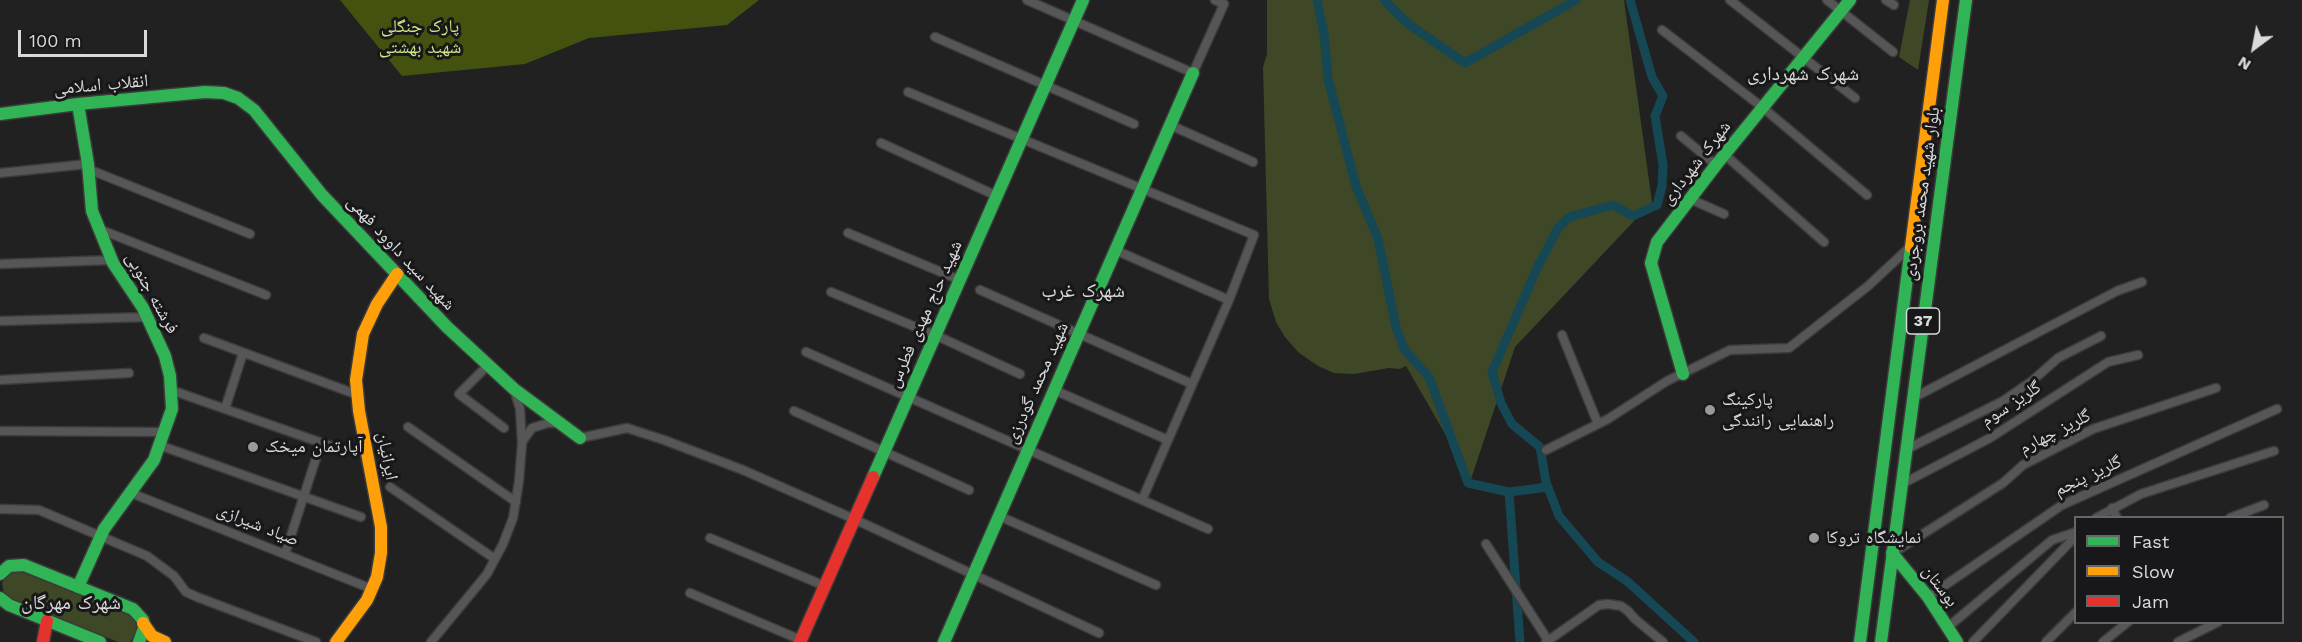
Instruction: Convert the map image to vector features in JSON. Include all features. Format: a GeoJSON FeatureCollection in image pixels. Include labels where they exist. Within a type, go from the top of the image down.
{"type":"FeatureCollection","features":[{"type":"Feature","properties":{"kind":"main road","name":"شهید حاج مهدی فطرس"},"geometry":{"type":"LineString","coordinates":[[800,641],[1083,0]]}},
{"type":"Feature","properties":{"kind":"main road","name":"شهرک شهرداری"},"geometry":{"type":"LineString","coordinates":[[1683,374],[1651,263],[1657,242],[1762,107],[1850,0]]}},
{"type":"Feature","properties":{"kind":"main road","name":"بلوار شهید محمد بروجردی"},"geometry":{"type":"LineString","coordinates":[[1860,642],[1943,0]]}},
{"type":"Feature","properties":{"kind":"main road","name":"بلوار شهید محمد بروجردی"},"geometry":{"type":"LineString","coordinates":[[1881,642],[1966,0]]}},
{"type":"Feature","properties":{"kind":"main road","name":"شهید محمد گودرزی"},"geometry":{"type":"LineString","coordinates":[[944,642],[1193,73]]}},
{"type":"Feature","properties":{"kind":"main road","name":"انقلاب اسلامی"},"geometry":{"type":"LineString","coordinates":[[0,114],[205,92]]}},
{"type":"Feature","properties":{"kind":"main road","name":"شهید سید داوود فهمی"},"geometry":{"type":"LineString","coordinates":[[205,92],[224,93],[238,98],[255,110],[322,195],[487,366],[580,438]]}},
{"type":"Feature","properties":{"kind":"main road","name":"فرشته جنوبی"},"geometry":{"type":"LineString","coordinates":[[78,104],[92,211],[112,260],[148,316],[165,356],[170,376],[172,409],[154,460],[100,537],[78,586]]}},
{"type":"Feature","properties":{"kind":"main road","name":"ایرانیان"},"geometry":{"type":"LineString","coordinates":[[336,642],[367,600],[377,577],[381,553],[381,527],[356,380],[363,334],[377,304],[397,274]]}},
{"type":"Feature","properties":{"kind":"main road","name":"بوستان"},"geometry":{"type":"LineString","coordinates":[[1893,553],[1928,597],[1957,642]]}},
{"type":"Feature","properties":{"kind":"main road"},"geometry":{"type":"LineString","coordinates":[[3,569],[24,565],[133,609],[152,636],[165,642]]}},
{"type":"Feature","properties":{"kind":"main road"},"geometry":{"type":"LineString","coordinates":[[0,598],[9,605],[100,642]]}},
{"type":"Feature","properties":{"kind":"main road"},"geometry":{"type":"LineString","coordinates":[[43,642],[47,621]]}},
{"type":"Feature","properties":{"kind":"main road"},"geometry":{"type":"LineString","coordinates":[[140,642],[144,628],[143,622]]}},
{"type":"Feature","properties":{"kind":"street"},"geometry":{"type":"LineString","coordinates":[[1027,0],[1193,73],[1219,2]]}},
{"type":"Feature","properties":{"kind":"street"},"geometry":{"type":"LineString","coordinates":[[1730,0],[1855,98]]}},
{"type":"Feature","properties":{"kind":"street"},"geometry":{"type":"LineString","coordinates":[[1827,0],[1893,52]]}},
{"type":"Feature","properties":{"kind":"street"},"geometry":{"type":"LineString","coordinates":[[1662,30],[1762,107],[1867,195]]}},
{"type":"Feature","properties":{"kind":"street"},"geometry":{"type":"LineString","coordinates":[[935,37],[1047,84],[1134,124]]}},
{"type":"Feature","properties":{"kind":"street"},"geometry":{"type":"LineString","coordinates":[[908,92],[1254,235],[1229,300],[1142,500]]}},
{"type":"Feature","properties":{"kind":"street"},"geometry":{"type":"LineString","coordinates":[[1170,125],[1253,162]]}},
{"type":"Feature","properties":{"kind":"street"},"geometry":{"type":"LineString","coordinates":[[1681,136],[1720,160],[1824,242]]}},
{"type":"Feature","properties":{"kind":"street"},"geometry":{"type":"LineString","coordinates":[[881,143],[997,196]]}},
{"type":"Feature","properties":{"kind":"street"},"geometry":{"type":"LineString","coordinates":[[0,173],[88,167],[250,234]]}},
{"type":"Feature","properties":{"kind":"street"},"geometry":{"type":"LineString","coordinates":[[1690,199],[1724,214]]}},
{"type":"Feature","properties":{"kind":"street"},"geometry":{"type":"LineString","coordinates":[[99,229],[266,295]]}},
{"type":"Feature","properties":{"kind":"street"},"geometry":{"type":"LineString","coordinates":[[848,233],[960,280]]}},
{"type":"Feature","properties":{"kind":"street"},"geometry":{"type":"LineString","coordinates":[[1546,450],[1598,424],[1683,374],[1730,350],[1790,348],[1868,286],[1911,246]]}},
{"type":"Feature","properties":{"kind":"street"},"geometry":{"type":"LineString","coordinates":[[1116,250],[1229,300]]}},
{"type":"Feature","properties":{"kind":"street"},"geometry":{"type":"LineString","coordinates":[[0,264],[112,260]]}},
{"type":"Feature","properties":{"kind":"street"},"geometry":{"type":"LineString","coordinates":[[1913,398],[2117,291],[2142,282]]}},
{"type":"Feature","properties":{"kind":"street"},"geometry":{"type":"LineString","coordinates":[[980,290],[1192,384]]}},
{"type":"Feature","properties":{"kind":"street"},"geometry":{"type":"LineString","coordinates":[[831,292],[935,335],[1020,374]]}},
{"type":"Feature","properties":{"kind":"street"},"geometry":{"type":"LineString","coordinates":[[0,321],[148,316]]}},
{"type":"Feature","properties":{"kind":"street"},"geometry":{"type":"LineString","coordinates":[[1562,335],[1598,424]]}},
{"type":"Feature","properties":{"kind":"street"},"geometry":{"type":"LineString","coordinates":[[1906,449],[2003,400],[2032,381],[2058,358],[2101,336]]}},
{"type":"Feature","properties":{"kind":"street"},"geometry":{"type":"LineString","coordinates":[[204,338],[358,395]]}},
{"type":"Feature","properties":{"kind":"street"},"geometry":{"type":"LineString","coordinates":[[806,352],[1208,529]]}},
{"type":"Feature","properties":{"kind":"street"},"geometry":{"type":"LineString","coordinates":[[225,409],[243,353]]}},
{"type":"Feature","properties":{"kind":"street","name":"گلریز سوم"},"geometry":{"type":"LineString","coordinates":[[1902,484],[1990,438],[2108,362],[2138,355]]}},
{"type":"Feature","properties":{"kind":"street"},"geometry":{"type":"LineString","coordinates":[[487,366],[459,394],[504,428]]}},
{"type":"Feature","properties":{"kind":"street"},"geometry":{"type":"LineString","coordinates":[[0,380],[129,373]]}},
{"type":"Feature","properties":{"kind":"street","name":"گلریز چهارم"},"geometry":{"type":"LineString","coordinates":[[1893,553],[2003,483],[2023,465],[2083,434],[2183,397],[2216,388]]}},
{"type":"Feature","properties":{"kind":"street"},"geometry":{"type":"LineString","coordinates":[[431,642],[481,581],[495,559],[509,526],[516,502],[522,443],[520,409],[514,389]]}},
{"type":"Feature","properties":{"kind":"street"},"geometry":{"type":"LineString","coordinates":[[171,390],[342,450]]}},
{"type":"Feature","properties":{"kind":"street"},"geometry":{"type":"LineString","coordinates":[[1054,390],[1168,440]]}},
{"type":"Feature","properties":{"kind":"street","name":"گلریز پنجم"},"geometry":{"type":"LineString","coordinates":[[1928,597],[2062,505],[2277,409]]}},
{"type":"Feature","properties":{"kind":"street"},"geometry":{"type":"LineString","coordinates":[[794,411],[969,489]]}},
{"type":"Feature","properties":{"kind":"street"},"geometry":{"type":"LineString","coordinates":[[522,443],[532,428],[548,423],[558,423]]}},
{"type":"Feature","properties":{"kind":"street"},"geometry":{"type":"LineString","coordinates":[[408,427],[516,502]]}},
{"type":"Feature","properties":{"kind":"street"},"geometry":{"type":"LineString","coordinates":[[580,438],[627,428],[743,470],[1099,633]]}},
{"type":"Feature","properties":{"kind":"street"},"geometry":{"type":"LineString","coordinates":[[0,431],[164,432]]}},
{"type":"Feature","properties":{"kind":"street"},"geometry":{"type":"LineString","coordinates":[[285,554],[321,443]]}},
{"type":"Feature","properties":{"kind":"street"},"geometry":{"type":"LineString","coordinates":[[159,445],[361,518]]}},
{"type":"Feature","properties":{"kind":"street"},"geometry":{"type":"LineString","coordinates":[[2099,516],[2141,494],[2274,451]]}},
{"type":"Feature","properties":{"kind":"street"},"geometry":{"type":"LineString","coordinates":[[390,487],[495,559]]}},
{"type":"Feature","properties":{"kind":"street","name":"صیاد شیرازی"},"geometry":{"type":"LineString","coordinates":[[131,493],[372,589]]}},
{"type":"Feature","properties":{"kind":"street"},"geometry":{"type":"LineString","coordinates":[[2235,516],[2264,505]]}},
{"type":"Feature","properties":{"kind":"street"},"geometry":{"type":"LineString","coordinates":[[2112,508],[2116,516]]}},
{"type":"Feature","properties":{"kind":"street"},"geometry":{"type":"LineString","coordinates":[[0,509],[39,510],[147,556],[174,576],[186,592],[316,642]]}},
{"type":"Feature","properties":{"kind":"street"},"geometry":{"type":"LineString","coordinates":[[999,516],[1156,585]]}},
{"type":"Feature","properties":{"kind":"street"},"geometry":{"type":"LineString","coordinates":[[1948,627],[2052,540],[2074,534]]}},
{"type":"Feature","properties":{"kind":"street"},"geometry":{"type":"LineString","coordinates":[[1973,642],[2074,536]]}},
{"type":"Feature","properties":{"kind":"street"},"geometry":{"type":"LineString","coordinates":[[710,538],[825,586]]}},
{"type":"Feature","properties":{"kind":"street"},"geometry":{"type":"LineString","coordinates":[[1486,544],[1547,641],[1599,605],[1608,604],[1621,606],[1628,610],[1663,642]]}},
{"type":"Feature","properties":{"kind":"street"},"geometry":{"type":"LineString","coordinates":[[690,593],[800,641]]}},
{"type":"Feature","properties":{"kind":"street"},"geometry":{"type":"LineString","coordinates":[[2046,642],[2074,614]]}},
{"type":"Feature","properties":{"kind":"street"},"geometry":{"type":"LineString","coordinates":[[2103,642],[2126,624]]}},
{"type":"Feature","properties":{"kind":"street"},"geometry":{"type":"LineString","coordinates":[[2178,642],[2214,624]]}},
{"type":"Feature","properties":{"kind":"green space","name":"پارک جنگلی شهید بهشتی"},"geometry":{"type":"Polygon","coordinates":[[[340,0],[759,0],[727,25],[589,38],[525,64],[402,76],[340,0]]]}},
{"type":"Feature","properties":{"kind":"green space"},"geometry":{"type":"Polygon","coordinates":[[[1267,0],[1624,0],[1652,202],[1515,347],[1471,479],[1406,366],[1400,369],[1389,368],[1354,374],[1334,373],[1318,366],[1298,352],[1276,322],[1269,299],[1263,67],[1267,54],[1267,0]]]}},
{"type":"Feature","properties":{"kind":"green space"},"geometry":{"type":"Polygon","coordinates":[[[1910,0],[1929,0],[1918,70],[1899,57],[1910,0]]]}},
{"type":"Feature","properties":{"kind":"green space"},"geometry":{"type":"Polygon","coordinates":[[[14,571],[22,572],[130,615],[137,622],[138,631],[130,642],[118,642],[12,599],[4,593],[2,584],[5,575],[14,571]]]}},
{"type":"Feature","properties":{"kind":"waterway"},"geometry":{"type":"LineString","coordinates":[[1317,0],[1324,33],[1328,79],[1356,186],[1378,239],[1396,327],[1404,349],[1429,377],[1468,483],[1509,492],[1520,642]]}},
{"type":"Feature","properties":{"kind":"waterway"},"geometry":{"type":"LineString","coordinates":[[1384,0],[1407,23],[1465,63],[1576,0]]}},
{"type":"Feature","properties":{"kind":"waterway"},"geometry":{"type":"LineString","coordinates":[[1630,0],[1652,77],[1663,96],[1655,116],[1663,165],[1662,186],[1657,205],[1633,216],[1613,205],[1569,217],[1558,228],[1537,268],[1492,372],[1501,403],[1512,424],[1540,447],[1546,482],[1559,516],[1598,562],[1627,581],[1694,642]]}},
{"type":"Feature","properties":{"kind":"waterway"},"geometry":{"type":"LineString","coordinates":[[1509,492],[1548,487]]}},
{"type":"Feature","properties":{"kind":"traffic: fast"},"geometry":{"type":"LineString","coordinates":[[873,477],[1083,0]]}},
{"type":"Feature","properties":{"kind":"traffic: fast"},"geometry":{"type":"LineString","coordinates":[[1683,374],[1651,263],[1657,242],[1716,165],[1850,0]]}},
{"type":"Feature","properties":{"kind":"traffic: fast"},"geometry":{"type":"LineString","coordinates":[[1881,642],[1966,0]]}},
{"type":"Feature","properties":{"kind":"traffic: fast"},"geometry":{"type":"LineString","coordinates":[[944,642],[1193,73]]}},
{"type":"Feature","properties":{"kind":"traffic: fast"},"geometry":{"type":"LineString","coordinates":[[0,114],[205,92],[224,93],[238,98],[254,110],[322,195],[447,327],[514,389],[580,438]]}},
{"type":"Feature","properties":{"kind":"traffic: fast"},"geometry":{"type":"LineString","coordinates":[[78,104],[88,164],[92,211],[113,263],[143,308],[165,356],[170,376],[172,409],[154,460],[104,529],[78,587]]}},
{"type":"Feature","properties":{"kind":"traffic: fast"},"geometry":{"type":"LineString","coordinates":[[1860,642],[1911,247]]}},
{"type":"Feature","properties":{"kind":"traffic: fast"},"geometry":{"type":"LineString","coordinates":[[1892,553],[1928,597],[1957,642]]}},
{"type":"Feature","properties":{"kind":"traffic: fast"},"geometry":{"type":"LineString","coordinates":[[0,574],[9,566],[24,565],[133,609],[143,620],[144,628],[139,642]]}},
{"type":"Feature","properties":{"kind":"traffic: fast"},"geometry":{"type":"LineString","coordinates":[[0,598],[9,605],[100,642]]}},
{"type":"Feature","properties":{"kind":"traffic: slow"},"geometry":{"type":"LineString","coordinates":[[1911,247],[1943,0]]}},
{"type":"Feature","properties":{"kind":"traffic: slow"},"geometry":{"type":"LineString","coordinates":[[336,642],[367,600],[377,577],[381,553],[381,527],[359,411],[356,380],[363,334],[377,304],[397,274]]}},
{"type":"Feature","properties":{"kind":"traffic: slow"},"geometry":{"type":"LineString","coordinates":[[143,623],[152,636],[165,642]]}},
{"type":"Feature","properties":{"kind":"traffic: jam"},"geometry":{"type":"LineString","coordinates":[[800,642],[873,477]]}},
{"type":"Feature","properties":{"kind":"traffic: jam"},"geometry":{"type":"LineString","coordinates":[[43,642],[47,621]]}},
{"type":"Feature","properties":{"kind":"place","name":"پارکینگ راهنمایی رانندگی"},"geometry":{"type":"Point","coordinates":[1710,410]}},
{"type":"Feature","properties":{"kind":"place","name":"آپارتمان میخک"},"geometry":{"type":"Point","coordinates":[253,447]}},
{"type":"Feature","properties":{"kind":"place","name":"نمایشگاه تروکا"},"geometry":{"type":"Point","coordinates":[1814,538]}},
{"type":"Feature","properties":{"kind":"district","name":"شهرک شهرداری"},"geometry":{"type":"Point","coordinates":[1803,74]}},
{"type":"Feature","properties":{"kind":"district","name":"شهرک غرب"},"geometry":{"type":"Point","coordinates":[1083,291]}},
{"type":"Feature","properties":{"kind":"district","name":"شهرک مهرگان"},"geometry":{"type":"Point","coordinates":[71,603]}}]}
